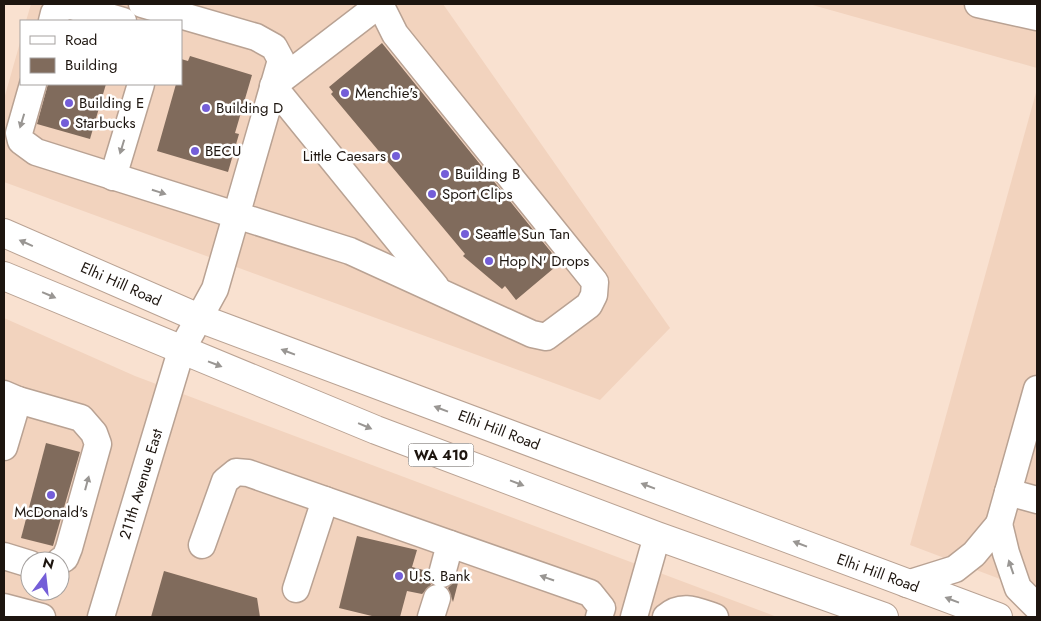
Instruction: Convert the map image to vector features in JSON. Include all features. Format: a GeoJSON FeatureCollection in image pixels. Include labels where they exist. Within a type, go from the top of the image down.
{"type":"FeatureCollection","features":[{"type":"Feature","properties":{"kind":"main road","name":"Elhi Hill Road"},"geometry":{"type":"LineString","coordinates":[[4,233],[199,318],[998,617]]}},
{"type":"Feature","properties":{"kind":"main road","name":"WA 410"},"geometry":{"type":"LineString","coordinates":[[4,276],[181,351],[376,430],[657,536],[884,617]]}},
{"type":"Feature","properties":{"kind":"street"},"geometry":{"type":"LineString","coordinates":[[33,85],[19,133],[21,141],[36,152],[350,251],[532,334],[546,338],[589,305],[594,295],[595,282],[395,34],[380,4],[274,86],[440,292]]}},
{"type":"Feature","properties":{"kind":"street"},"geometry":{"type":"LineString","coordinates":[[978,4],[1037,17]]}},
{"type":"Feature","properties":{"kind":"street"},"geometry":{"type":"LineString","coordinates":[[52,20],[54,13],[68,5],[120,20]]}},
{"type":"Feature","properties":{"kind":"street","name":"211th Avenue East"},"geometry":{"type":"LineString","coordinates":[[101,617],[181,351],[215,289],[281,60],[274,47],[256,37],[155,12]]}},
{"type":"Feature","properties":{"kind":"street"},"geometry":{"type":"LineString","coordinates":[[113,177],[141,85]]}},
{"type":"Feature","properties":{"kind":"street"},"geometry":{"type":"LineString","coordinates":[[907,584],[955,569],[974,554],[999,524],[1037,389]]}},
{"type":"Feature","properties":{"kind":"street"},"geometry":{"type":"LineString","coordinates":[[4,447],[11,397],[81,418],[94,433],[98,444],[68,551]]}},
{"type":"Feature","properties":{"kind":"street"},"geometry":{"type":"LineString","coordinates":[[202,545],[225,481],[236,472],[248,473],[590,593],[602,608],[599,617]]}},
{"type":"Feature","properties":{"kind":"street"},"geometry":{"type":"LineString","coordinates":[[1008,492],[1037,500]]}},
{"type":"Feature","properties":{"kind":"street"},"geometry":{"type":"LineString","coordinates":[[296,589],[325,500]]}},
{"type":"Feature","properties":{"kind":"street"},"geometry":{"type":"LineString","coordinates":[[999,524],[1006,553],[1018,588],[1037,607]]}},
{"type":"Feature","properties":{"kind":"street"},"geometry":{"type":"LineString","coordinates":[[634,617],[657,536]]}},
{"type":"Feature","properties":{"kind":"street"},"geometry":{"type":"LineString","coordinates":[[437,596],[450,544]]}},
{"type":"Feature","properties":{"kind":"street"},"geometry":{"type":"LineString","coordinates":[[4,556],[20,561]]}},
{"type":"Feature","properties":{"kind":"street"},"geometry":{"type":"LineString","coordinates":[[4,607],[42,617]]}},
{"type":"Feature","properties":{"kind":"street"},"geometry":{"type":"LineString","coordinates":[[666,617],[679,609],[688,608],[715,617]]}},
{"type":"Feature","properties":{"kind":"shaded area"},"geometry":{"type":"Polygon","coordinates":[[[31,4],[443,4],[670,328],[600,400],[4,182],[4,99],[20,43],[20,85],[182,85],[182,20],[26,20],[31,4]]]}},
{"type":"Feature","properties":{"kind":"shaded area"},"geometry":{"type":"Polygon","coordinates":[[[809,4],[1037,4],[1037,68],[809,4]]]}},
{"type":"Feature","properties":{"kind":"shaded area"},"geometry":{"type":"Polygon","coordinates":[[[1037,89],[1037,593],[910,545],[1037,89]]]}},
{"type":"Feature","properties":{"kind":"shaded area"},"geometry":{"type":"Polygon","coordinates":[[[4,318],[135,376],[777,617],[4,617],[4,318]]]}},
{"type":"Feature","properties":{"kind":"building","name":"Building B"},"geometry":{"type":"Polygon","coordinates":[[[382,43],[560,263],[516,300],[505,286],[502,289],[463,256],[465,254],[331,94],[333,92],[329,87],[382,43]]]}},
{"type":"Feature","properties":{"kind":"building","name":"Building D"},"geometry":{"type":"Polygon","coordinates":[[[190,56],[252,75],[235,133],[239,134],[228,172],[157,151],[176,85],[182,85],[182,59],[188,61],[190,56]]]}},
{"type":"Feature","properties":{"kind":"building","name":"Building E"},"geometry":{"type":"Polygon","coordinates":[[[48,85],[106,85],[90,139],[37,124],[48,85]]]}},
{"type":"Feature","properties":{"kind":"building","name":"McDonald's"},"geometry":{"type":"Polygon","coordinates":[[[46,443],[80,452],[53,546],[21,538],[46,443]]]}},
{"type":"Feature","properties":{"kind":"building","name":"U.S. Bank"},"geometry":{"type":"Polygon","coordinates":[[[357,536],[417,550],[412,567],[427,571],[431,585],[422,594],[407,591],[400,617],[376,617],[339,608],[357,536]]]}},
{"type":"Feature","properties":{"kind":"building"},"geometry":{"type":"Polygon","coordinates":[[[164,571],[257,598],[260,617],[151,617],[164,571]]]}},
{"type":"Feature","properties":{"kind":"building"},"geometry":{"type":"Polygon","coordinates":[[[456,578],[459,579],[453,602],[448,588],[456,578]]]}},
{"type":"Feature","properties":{"kind":"place","name":"Menchie's"},"geometry":{"type":"Point","coordinates":[345,93]}},
{"type":"Feature","properties":{"kind":"place","name":"Building E"},"geometry":{"type":"Point","coordinates":[69,103]}},
{"type":"Feature","properties":{"kind":"place","name":"Building D"},"geometry":{"type":"Point","coordinates":[206,108]}},
{"type":"Feature","properties":{"kind":"place","name":"Starbucks"},"geometry":{"type":"Point","coordinates":[65,123]}},
{"type":"Feature","properties":{"kind":"place","name":"BECU"},"geometry":{"type":"Point","coordinates":[195,151]}},
{"type":"Feature","properties":{"kind":"place","name":"Little Caesars"},"geometry":{"type":"Point","coordinates":[396,156]}},
{"type":"Feature","properties":{"kind":"place","name":"Building B"},"geometry":{"type":"Point","coordinates":[445,174]}},
{"type":"Feature","properties":{"kind":"place","name":"Sport Clips"},"geometry":{"type":"Point","coordinates":[432,194]}},
{"type":"Feature","properties":{"kind":"place","name":"Seattle Sun Tan"},"geometry":{"type":"Point","coordinates":[465,234]}},
{"type":"Feature","properties":{"kind":"place","name":"Hop N' Drops"},"geometry":{"type":"Point","coordinates":[489,261]}},
{"type":"Feature","properties":{"kind":"place","name":"McDonald's"},"geometry":{"type":"Point","coordinates":[51,495]}},
{"type":"Feature","properties":{"kind":"place","name":"U.S. Bank"},"geometry":{"type":"Point","coordinates":[399,576]}}]}
